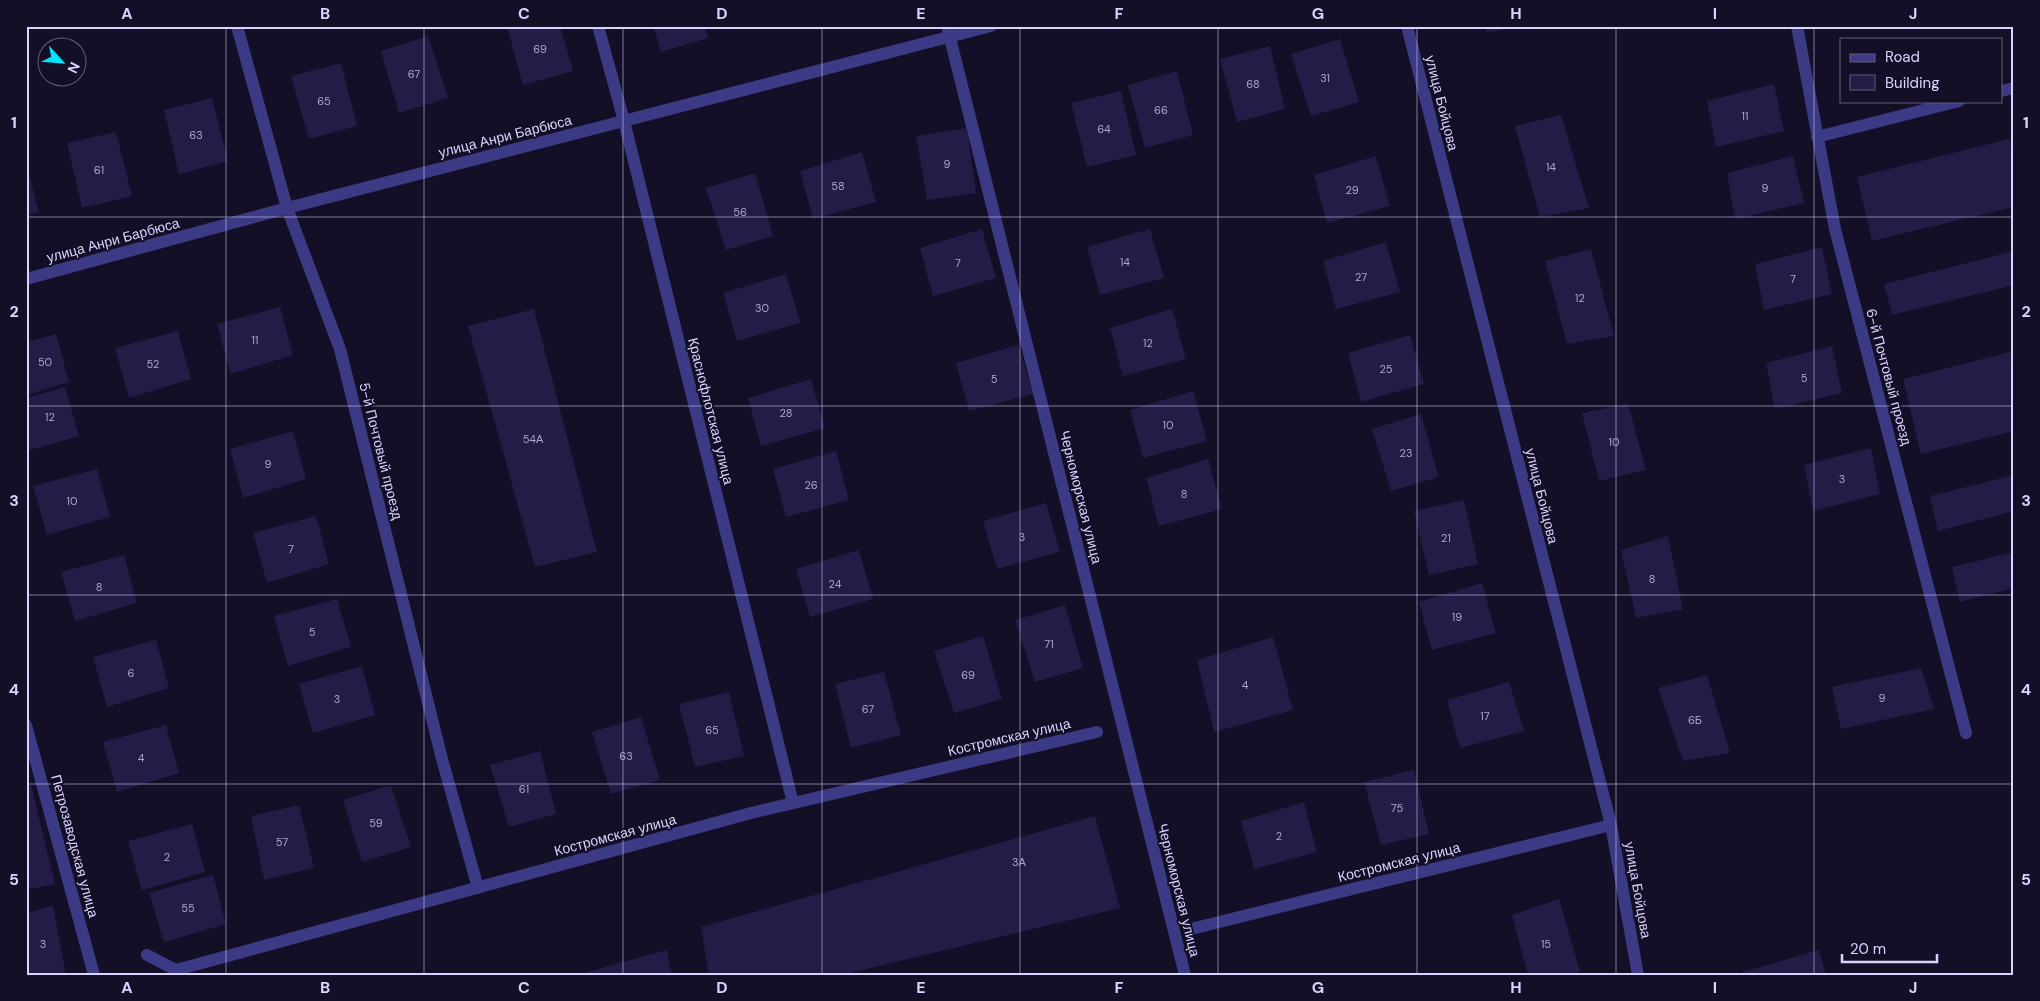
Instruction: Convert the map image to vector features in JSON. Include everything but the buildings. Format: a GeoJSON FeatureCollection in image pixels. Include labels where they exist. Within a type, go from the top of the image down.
{"type":"FeatureCollection","features":[{"type":"Feature","properties":{"kind":"street","name":"5-й Почтовый проезд"},"geometry":{"type":"LineString","coordinates":[[237,26],[287,208],[340,349],[442,759],[478,888]]}},
{"type":"Feature","properties":{"kind":"street","name":"Краснофлотская улица"},"geometry":{"type":"LineString","coordinates":[[598,26],[624,121],[793,803]]}},
{"type":"Feature","properties":{"kind":"street","name":"улица Анри Барбюса"},"geometry":{"type":"LineString","coordinates":[[26,279],[287,208],[624,121],[949,32],[991,26]]}},
{"type":"Feature","properties":{"kind":"street","name":"улица Бойцова"},"geometry":{"type":"LineString","coordinates":[[1407,26],[1611,825],[1638,975]]}},
{"type":"Feature","properties":{"kind":"street","name":"6-й Почтовый проезд"},"geometry":{"type":"LineString","coordinates":[[1797,26],[1834,229],[1966,733]]}},
{"type":"Feature","properties":{"kind":"street","name":"Черноморская улица"},"geometry":{"type":"LineString","coordinates":[[949,32],[1185,975]]}},
{"type":"Feature","properties":{"kind":"street"},"geometry":{"type":"LineString","coordinates":[[1817,137],[1955,102]]}},
{"type":"Feature","properties":{"kind":"street","name":"Петрозаводская улица"},"geometry":{"type":"LineString","coordinates":[[26,725],[94,975]]}},
{"type":"Feature","properties":{"kind":"street","name":"Костромская улица"},"geometry":{"type":"LineString","coordinates":[[147,955],[176,970],[793,803],[1098,732]]}},
{"type":"Feature","properties":{"kind":"street","name":"Костромская улица"},"geometry":{"type":"LineString","coordinates":[[1195,928],[1611,825]]}}]}
